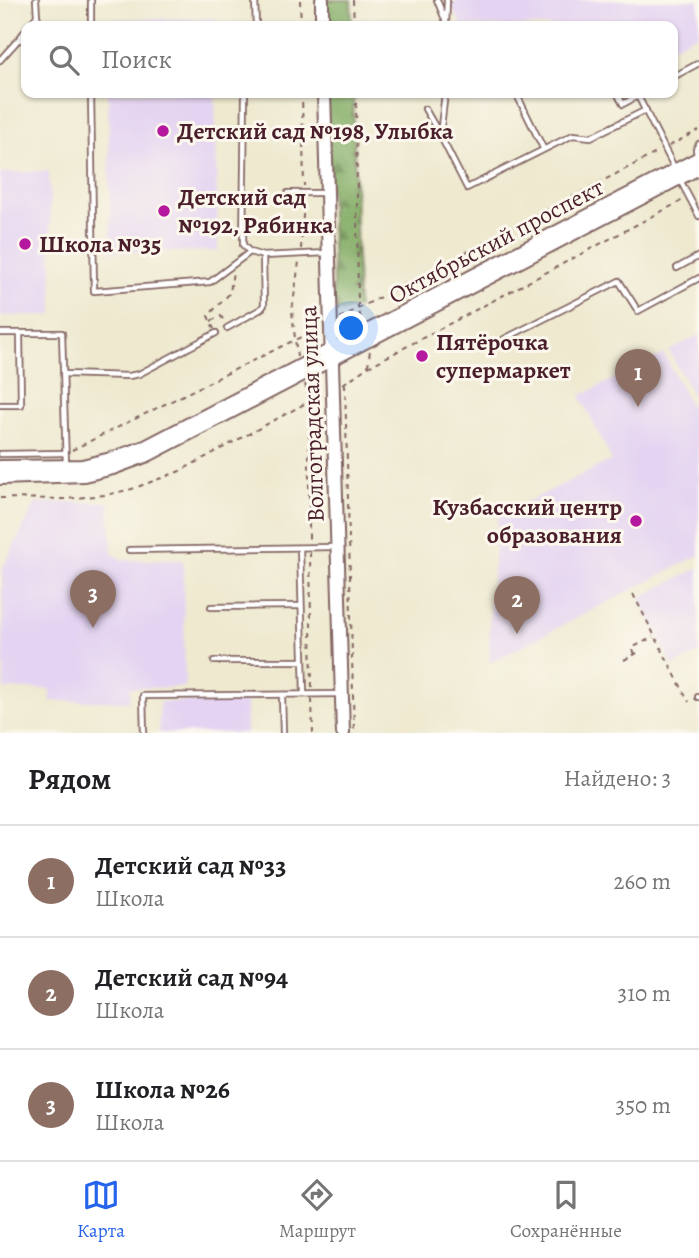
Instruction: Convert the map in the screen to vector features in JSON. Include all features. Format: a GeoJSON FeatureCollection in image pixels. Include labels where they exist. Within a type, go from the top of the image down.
{"type":"FeatureCollection","features":[{"type":"Feature","properties":{"kind":"main road"},"geometry":{"type":"LineString","coordinates":[[322,0],[322,21]]}},
{"type":"Feature","properties":{"kind":"main road","name":"Волгоградская улица"},"geometry":{"type":"LineString","coordinates":[[324,98],[343,733]]}},
{"type":"Feature","properties":{"kind":"main road","name":"Октябрьский проспект"},"geometry":{"type":"LineString","coordinates":[[0,478],[67,477],[113,468],[148,455],[698,162]]}},
{"type":"Feature","properties":{"kind":"main road","name":"Октябрьский проспект"},"geometry":{"type":"LineString","coordinates":[[0,467],[65,460],[82,466],[111,459],[145,447],[331,356]]}},
{"type":"Feature","properties":{"kind":"lane"},"geometry":{"type":"LineString","coordinates":[[36,0],[39,21]]}},
{"type":"Feature","properties":{"kind":"lane"},"geometry":{"type":"LineString","coordinates":[[91,0],[91,21]]}},
{"type":"Feature","properties":{"kind":"lane"},"geometry":{"type":"LineString","coordinates":[[255,0],[256,21]]}},
{"type":"Feature","properties":{"kind":"lane"},"geometry":{"type":"LineString","coordinates":[[437,0],[446,21]]}},
{"type":"Feature","properties":{"kind":"lane"},"geometry":{"type":"LineString","coordinates":[[447,0],[447,21]]}},
{"type":"Feature","properties":{"kind":"lane"},"geometry":{"type":"LineString","coordinates":[[33,21],[37,16]]}},
{"type":"Feature","properties":{"kind":"lane"},"geometry":{"type":"LineString","coordinates":[[0,60],[21,36]]}},
{"type":"Feature","properties":{"kind":"lane"},"geometry":{"type":"LineString","coordinates":[[678,74],[699,63]]}},
{"type":"Feature","properties":{"kind":"lane"},"geometry":{"type":"LineString","coordinates":[[91,98],[94,291],[210,282],[250,252]]}},
{"type":"Feature","properties":{"kind":"lane"},"geometry":{"type":"LineString","coordinates":[[245,98],[243,245],[250,252],[263,256],[328,253]]}},
{"type":"Feature","properties":{"kind":"lane"},"geometry":{"type":"LineString","coordinates":[[439,135],[444,98]]}},
{"type":"Feature","properties":{"kind":"lane"},"geometry":{"type":"LineString","coordinates":[[518,98],[543,148]]}},
{"type":"Feature","properties":{"kind":"lane"},"geometry":{"type":"LineString","coordinates":[[620,98],[623,104],[634,98]]}},
{"type":"Feature","properties":{"kind":"lane"},"geometry":{"type":"LineString","coordinates":[[639,98],[699,216]]}},
{"type":"Feature","properties":{"kind":"lane"},"geometry":{"type":"LineString","coordinates":[[425,109],[467,188],[543,148],[573,135],[591,137],[646,110]]}},
{"type":"Feature","properties":{"kind":"lane"},"geometry":{"type":"LineString","coordinates":[[698,162],[696,149],[699,144]]}},
{"type":"Feature","properties":{"kind":"lane"},"geometry":{"type":"LineString","coordinates":[[288,193],[326,193]]}},
{"type":"Feature","properties":{"kind":"lane"},"geometry":{"type":"LineString","coordinates":[[227,328],[264,305],[263,256]]}},
{"type":"Feature","properties":{"kind":"lane"},"geometry":{"type":"LineString","coordinates":[[677,268],[699,256]]}},
{"type":"Feature","properties":{"kind":"lane"},"geometry":{"type":"LineString","coordinates":[[504,339],[619,281],[638,311],[699,278]]}},
{"type":"Feature","properties":{"kind":"lane"},"geometry":{"type":"LineString","coordinates":[[0,333],[62,333],[65,460],[0,454]]}},
{"type":"Feature","properties":{"kind":"lane"},"geometry":{"type":"LineString","coordinates":[[0,405],[21,405],[20,333]]}},
{"type":"Feature","properties":{"kind":"lane"},"geometry":{"type":"LineString","coordinates":[[64,374],[139,374],[216,333]]}},
{"type":"Feature","properties":{"kind":"lane"},"geometry":{"type":"LineString","coordinates":[[128,550],[337,547]]}},
{"type":"Feature","properties":{"kind":"lane"},"geometry":{"type":"LineString","coordinates":[[300,548],[304,694]]}},
{"type":"Feature","properties":{"kind":"lane"},"geometry":{"type":"LineString","coordinates":[[211,607],[301,606]]}},
{"type":"Feature","properties":{"kind":"lane"},"geometry":{"type":"LineString","coordinates":[[215,661],[303,661]]}},
{"type":"Feature","properties":{"kind":"lane"},"geometry":{"type":"LineString","coordinates":[[144,733],[143,696],[342,694]]}},
{"type":"Feature","properties":{"kind":"lane"},"geometry":{"type":"LineString","coordinates":[[282,695],[283,733]]}},
{"type":"Feature","properties":{"kind":"path"},"geometry":{"type":"LineString","coordinates":[[300,0],[301,21]]}},
{"type":"Feature","properties":{"kind":"path"},"geometry":{"type":"LineString","coordinates":[[353,0],[354,21]]}},
{"type":"Feature","properties":{"kind":"path"},"geometry":{"type":"LineString","coordinates":[[298,362],[292,311],[300,255],[304,193],[302,98]]}},
{"type":"Feature","properties":{"kind":"path"},"geometry":{"type":"LineString","coordinates":[[356,98],[358,308],[364,328]]}},
{"type":"Feature","properties":{"kind":"path"},"geometry":{"type":"LineString","coordinates":[[335,320],[699,130]]}},
{"type":"Feature","properties":{"kind":"path"},"geometry":{"type":"LineString","coordinates":[[354,733],[345,383],[368,367],[689,197]]}},
{"type":"Feature","properties":{"kind":"path"},"geometry":{"type":"LineString","coordinates":[[216,333],[208,316],[230,293],[234,264]]}},
{"type":"Feature","properties":{"kind":"path"},"geometry":{"type":"LineString","coordinates":[[210,321],[221,316],[227,328]]}},
{"type":"Feature","properties":{"kind":"path"},"geometry":{"type":"LineString","coordinates":[[65,460],[321,327]]}},
{"type":"Feature","properties":{"kind":"path"},"geometry":{"type":"LineString","coordinates":[[368,367],[370,348]]}},
{"type":"Feature","properties":{"kind":"path"},"geometry":{"type":"LineString","coordinates":[[304,380],[309,401],[313,733]]}},
{"type":"Feature","properties":{"kind":"path"},"geometry":{"type":"LineString","coordinates":[[0,498],[64,499],[106,495],[132,489],[180,471],[321,395]]}},
{"type":"Feature","properties":{"kind":"path"},"geometry":{"type":"LineString","coordinates":[[633,594],[689,702]]}},
{"type":"Feature","properties":{"kind":"path"},"geometry":{"type":"LineString","coordinates":[[624,660],[636,654],[632,648],[655,636]]}},
{"type":"Feature","properties":{"kind":"shaded area"},"geometry":{"type":"Polygon","coordinates":[[[459,0],[699,0],[699,33],[678,44],[678,21],[459,21],[450,4],[459,0]]]}},
{"type":"Feature","properties":{"kind":"shaded area"},"geometry":{"type":"Polygon","coordinates":[[[215,18],[215,21],[107,21],[215,18]]]}},
{"type":"Feature","properties":{"kind":"shaded area"},"geometry":{"type":"Polygon","coordinates":[[[108,98],[215,98],[218,251],[111,252],[108,98]]]}},
{"type":"Feature","properties":{"kind":"shaded area","name":"Школа №35"},"geometry":{"type":"Polygon","coordinates":[[[49,171],[53,315],[0,316],[0,173],[49,171]]]}},
{"type":"Feature","properties":{"kind":"shaded area"},"geometry":{"type":"Polygon","coordinates":[[[699,335],[699,407],[669,351],[699,335]]]}},
{"type":"Feature","properties":{"kind":"shaded area"},"geometry":{"type":"Polygon","coordinates":[[[664,354],[699,423],[699,555],[489,663],[490,605],[498,516],[612,460],[580,396],[664,354]]]}},
{"type":"Feature","properties":{"kind":"shaded area"},"geometry":{"type":"Polygon","coordinates":[[[109,502],[112,553],[122,560],[183,560],[185,687],[130,688],[130,701],[50,701],[50,689],[4,689],[2,569],[36,503],[109,502]]]}},
{"type":"Feature","properties":{"kind":"shaded area"},"geometry":{"type":"Polygon","coordinates":[[[699,568],[699,653],[673,666],[639,598],[699,568]]]}},
{"type":"Feature","properties":{"kind":"shaded area"},"geometry":{"type":"Polygon","coordinates":[[[246,701],[246,733],[159,733],[159,702],[246,701]]]}},
{"type":"Feature","properties":{"kind":"green space"},"geometry":{"type":"Polygon","coordinates":[[[324,0],[351,0],[352,21],[325,21],[324,0]]]}},
{"type":"Feature","properties":{"kind":"green space"},"geometry":{"type":"Polygon","coordinates":[[[327,98],[353,98],[358,308],[334,312],[327,98]]]}},
{"type":"Feature","properties":{"kind":"place","name":"Детский сад №198, Улыбка"},"geometry":{"type":"Point","coordinates":[163,131]}},
{"type":"Feature","properties":{"kind":"place","name":"Детский сад №192, Рябинка"},"geometry":{"type":"Point","coordinates":[164,211]}},
{"type":"Feature","properties":{"kind":"place","name":"Школа №35"},"geometry":{"type":"Point","coordinates":[25,244]}},
{"type":"Feature","properties":{"kind":"place","name":"Пятёрочка супермаркет"},"geometry":{"type":"Point","coordinates":[422,356]}},
{"type":"Feature","properties":{"kind":"place","name":"Детский сад №33"},"geometry":{"type":"Point","coordinates":[638,407]}},
{"type":"Feature","properties":{"kind":"place","name":"Кузбасский центр образования"},"geometry":{"type":"Point","coordinates":[636,521]}},
{"type":"Feature","properties":{"kind":"place","name":"Школа №26"},"geometry":{"type":"Point","coordinates":[93,628]}},
{"type":"Feature","properties":{"kind":"place","name":"Детский сад №94"},"geometry":{"type":"Point","coordinates":[517,634]}}]}
